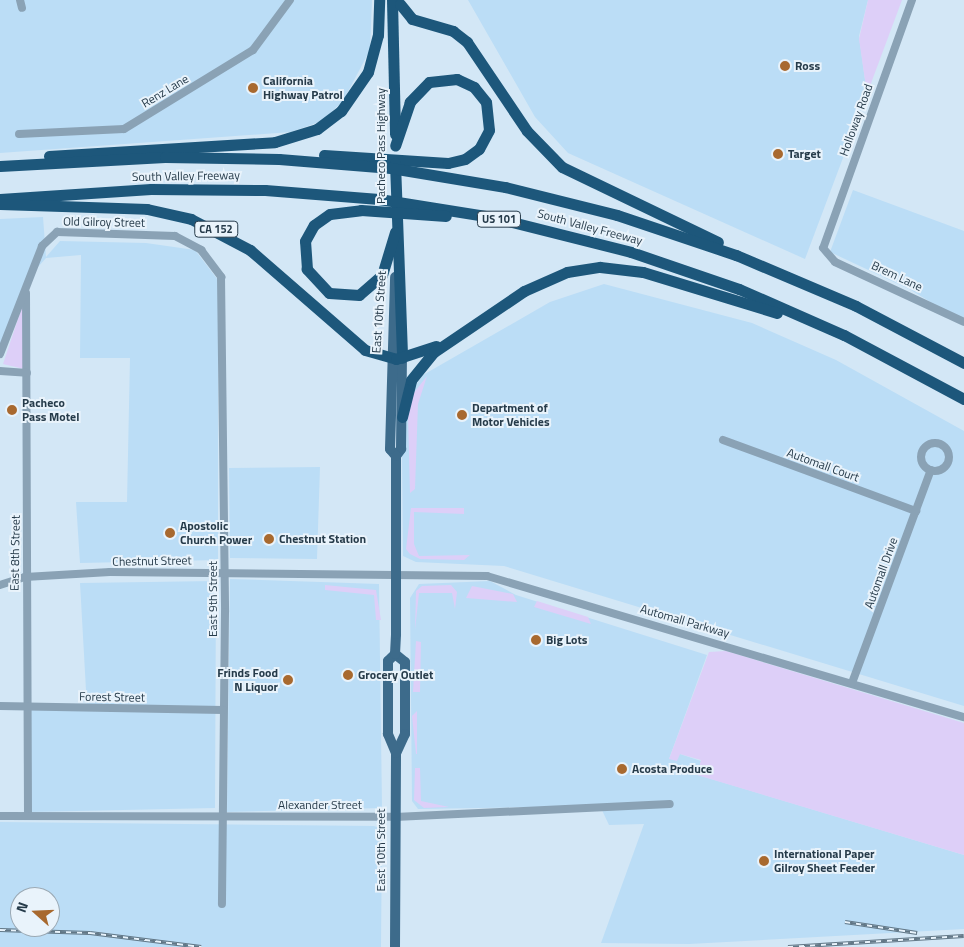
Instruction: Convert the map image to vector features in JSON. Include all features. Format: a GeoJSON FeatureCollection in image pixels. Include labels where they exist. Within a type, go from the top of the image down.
{"type":"FeatureCollection","features":[{"type":"Feature","properties":{"kind":"highway"},"geometry":{"type":"LineString","coordinates":[[0,161],[275,142],[304,134],[341,112],[362,85],[375,48],[379,0]]}},
{"type":"Feature","properties":{"kind":"highway"},"geometry":{"type":"LineString","coordinates":[[397,1],[412,19],[468,42],[526,131],[562,167],[710,237],[736,254]]}},
{"type":"Feature","properties":{"kind":"highway","name":"Pacheco Pass Highway"},"geometry":{"type":"LineString","coordinates":[[395,266],[395,27],[397,1]]}},
{"type":"Feature","properties":{"kind":"highway"},"geometry":{"type":"LineString","coordinates":[[395,27],[435,27]]}},
{"type":"Feature","properties":{"kind":"highway"},"geometry":{"type":"LineString","coordinates":[[222,157],[344,155],[456,162],[472,155],[485,140],[490,121],[486,102],[474,87],[457,79],[429,82],[410,102],[395,146]]}},
{"type":"Feature","properties":{"kind":"highway","name":"South Valley Freeway"},"geometry":{"type":"LineString","coordinates":[[0,166],[222,157],[355,164],[487,184],[598,210],[736,254],[856,306],[964,363]]}},
{"type":"Feature","properties":{"kind":"highway","name":"South Valley Freeway"},"geometry":{"type":"LineString","coordinates":[[0,199],[179,188],[294,191],[435,207],[548,230],[703,276],[844,336],[964,399]]}},
{"type":"Feature","properties":{"kind":"highway","name":"CA 152"},"geometry":{"type":"LineString","coordinates":[[0,204],[158,210],[203,223],[261,259],[356,344],[390,359],[402,358]]}},
{"type":"Feature","properties":{"kind":"highway"},"geometry":{"type":"LineString","coordinates":[[395,232],[382,275],[359,294],[329,293],[307,269],[303,251],[309,232],[321,219],[339,211],[417,213],[548,230]]}},
{"type":"Feature","properties":{"kind":"highway","name":"East 10th Street"},"geometry":{"type":"LineString","coordinates":[[395,266],[402,358]]}},
{"type":"Feature","properties":{"kind":"highway"},"geometry":{"type":"LineString","coordinates":[[402,358],[455,336],[546,280],[600,267],[684,283],[844,336]]}},
{"type":"Feature","properties":{"kind":"highway"},"geometry":{"type":"LineString","coordinates":[[402,417],[417,369],[455,336]]}},
{"type":"Feature","properties":{"kind":"main road","name":"East 10th Street"},"geometry":{"type":"LineString","coordinates":[[395,266],[390,359],[390,449],[396,456]]}},
{"type":"Feature","properties":{"kind":"main road","name":"East 10th Street"},"geometry":{"type":"LineString","coordinates":[[396,753],[388,734],[388,662],[395,654],[396,456],[401,449],[402,358]]}},
{"type":"Feature","properties":{"kind":"main road","name":"East 10th Street"},"geometry":{"type":"LineString","coordinates":[[395,654],[405,662],[405,726],[396,753],[395,947]]}},
{"type":"Feature","properties":{"kind":"street","name":"Renz Lane"},"geometry":{"type":"LineString","coordinates":[[19,134],[124,129],[253,50],[290,0]]}},
{"type":"Feature","properties":{"kind":"street","name":"Holloway Road"},"geometry":{"type":"LineString","coordinates":[[823,248],[912,0]]}},
{"type":"Feature","properties":{"kind":"street","name":"Old Gilroy Street"},"geometry":{"type":"LineString","coordinates":[[0,354],[42,246],[57,232],[175,236],[201,250],[216,267]]}},
{"type":"Feature","properties":{"kind":"street","name":"Brem Lane"},"geometry":{"type":"LineString","coordinates":[[823,248],[835,262],[964,322]]}},
{"type":"Feature","properties":{"kind":"street","name":"East 9th Street"},"geometry":{"type":"LineString","coordinates":[[216,267],[224,288],[222,904]]}},
{"type":"Feature","properties":{"kind":"street","name":"East 8th Street"},"geometry":{"type":"LineString","coordinates":[[26,290],[25,577],[28,816]]}},
{"type":"Feature","properties":{"kind":"street"},"geometry":{"type":"LineString","coordinates":[[0,371],[27,373]]}},
{"type":"Feature","properties":{"kind":"street","name":"Automall Court"},"geometry":{"type":"LineString","coordinates":[[723,440],[916,511]]}},
{"type":"Feature","properties":{"kind":"street","name":"Automall Drive"},"geometry":{"type":"LineString","coordinates":[[852,683],[930,470]]}},
{"type":"Feature","properties":{"kind":"street","name":"Chestnut Street"},"geometry":{"type":"LineString","coordinates":[[0,584],[25,577],[224,572],[396,574]]}},
{"type":"Feature","properties":{"kind":"street","name":"Automall Parkway"},"geometry":{"type":"LineString","coordinates":[[396,574],[497,578],[964,717]]}},
{"type":"Feature","properties":{"kind":"street","name":"Forest Street"},"geometry":{"type":"LineString","coordinates":[[0,706],[26,708],[223,710]]}},
{"type":"Feature","properties":{"kind":"street","name":"Alexander Street"},"geometry":{"type":"LineString","coordinates":[[0,816],[396,817],[670,804]]}},
{"type":"Feature","properties":{"kind":"shaded area"},"geometry":{"type":"Polygon","coordinates":[[[0,0],[372,0],[370,50],[343,101],[322,121],[291,132],[0,153],[0,0]]]}},
{"type":"Feature","properties":{"kind":"shaded area"},"geometry":{"type":"Polygon","coordinates":[[[468,0],[868,0],[859,36],[867,94],[805,259],[568,153],[535,117],[468,0]]]}},
{"type":"Feature","properties":{"kind":"shaded area"},"geometry":{"type":"Polygon","coordinates":[[[868,0],[902,0],[867,94],[859,39],[868,0]]]}},
{"type":"Feature","properties":{"kind":"shaded area"},"geometry":{"type":"Polygon","coordinates":[[[853,190],[964,231],[964,323],[911,290],[830,252],[853,190]]]}},
{"type":"Feature","properties":{"kind":"shaded area"},"geometry":{"type":"Polygon","coordinates":[[[43,217],[46,257],[60,241],[146,243],[195,250],[218,280],[218,560],[80,563],[76,502],[127,502],[130,358],[80,358],[81,255],[46,258],[30,276],[0,351],[0,219],[43,217]]]}},
{"type":"Feature","properties":{"kind":"shaded area"},"geometry":{"type":"Polygon","coordinates":[[[604,284],[752,323],[836,360],[964,431],[964,706],[504,566],[416,562],[403,556],[402,453],[410,393],[423,375],[550,302],[604,284]]]}},
{"type":"Feature","properties":{"kind":"shaded area"},"geometry":{"type":"Polygon","coordinates":[[[23,304],[24,369],[3,364],[23,304]]]}},
{"type":"Feature","properties":{"kind":"shaded area"},"geometry":{"type":"Polygon","coordinates":[[[427,376],[418,404],[415,489],[410,493],[408,415],[413,394],[427,376]]]}},
{"type":"Feature","properties":{"kind":"shaded area"},"geometry":{"type":"Polygon","coordinates":[[[320,467],[317,559],[230,558],[229,468],[320,467]]]}},
{"type":"Feature","properties":{"kind":"shaded area"},"geometry":{"type":"Polygon","coordinates":[[[411,508],[464,508],[464,514],[414,512],[414,544],[419,556],[470,555],[464,560],[420,559],[410,554],[406,549],[411,508]]]}},
{"type":"Feature","properties":{"kind":"shaded area"},"geometry":{"type":"Polygon","coordinates":[[[230,579],[379,584],[382,808],[227,812],[230,579]]]}},
{"type":"Feature","properties":{"kind":"shaded area"},"geometry":{"type":"Polygon","coordinates":[[[216,581],[215,808],[31,812],[29,710],[87,708],[80,583],[216,581]]]}},
{"type":"Feature","properties":{"kind":"shaded area"},"geometry":{"type":"Polygon","coordinates":[[[490,581],[516,595],[707,655],[669,759],[680,754],[701,761],[698,775],[964,855],[964,929],[689,944],[601,943],[644,824],[609,825],[600,806],[418,809],[412,801],[410,598],[419,584],[490,581]]]}},
{"type":"Feature","properties":{"kind":"shaded area"},"geometry":{"type":"Polygon","coordinates":[[[325,585],[376,590],[381,620],[376,620],[374,595],[325,590],[325,585]]]}},
{"type":"Feature","properties":{"kind":"shaded area"},"geometry":{"type":"Polygon","coordinates":[[[451,585],[457,592],[455,609],[452,593],[419,593],[415,630],[416,591],[422,586],[451,585]]]}},
{"type":"Feature","properties":{"kind":"shaded area"},"geometry":{"type":"Polygon","coordinates":[[[472,586],[513,594],[517,602],[466,598],[472,586]]]}},
{"type":"Feature","properties":{"kind":"shaded area"},"geometry":{"type":"Polygon","coordinates":[[[537,601],[588,617],[591,624],[534,607],[537,601]]]}},
{"type":"Feature","properties":{"kind":"shaded area"},"geometry":{"type":"Polygon","coordinates":[[[416,641],[421,642],[420,692],[413,692],[416,641]]]}},
{"type":"Feature","properties":{"kind":"shaded area"},"geometry":{"type":"Polygon","coordinates":[[[726,651],[964,723],[964,855],[697,775],[701,760],[680,754],[677,761],[669,759],[709,652],[726,651]]]}},
{"type":"Feature","properties":{"kind":"shaded area"},"geometry":{"type":"Polygon","coordinates":[[[417,711],[417,754],[416,754],[412,716],[417,711]]]}},
{"type":"Feature","properties":{"kind":"shaded area"},"geometry":{"type":"Polygon","coordinates":[[[415,768],[420,768],[421,801],[449,807],[424,808],[414,800],[415,768]]]}},
{"type":"Feature","properties":{"kind":"shaded area"},"geometry":{"type":"Polygon","coordinates":[[[0,822],[374,826],[382,829],[381,947],[0,947],[0,822]]]}},
{"type":"Feature","properties":{"kind":"railway"},"geometry":{"type":"LineString","coordinates":[[845,922],[917,933]]}},
{"type":"Feature","properties":{"kind":"railway"},"geometry":{"type":"LineString","coordinates":[[0,930],[90,933],[201,947]]}},
{"type":"Feature","properties":{"kind":"railway"},"geometry":{"type":"LineString","coordinates":[[788,947],[964,936]]}},
{"type":"Feature","properties":{"kind":"place","name":"Ross"},"geometry":{"type":"Point","coordinates":[785,66]}},
{"type":"Feature","properties":{"kind":"place","name":"California Highway Patrol"},"geometry":{"type":"Point","coordinates":[253,88]}},
{"type":"Feature","properties":{"kind":"place","name":"Target"},"geometry":{"type":"Point","coordinates":[778,154]}},
{"type":"Feature","properties":{"kind":"place","name":"Pacheco Pass Motel"},"geometry":{"type":"Point","coordinates":[12,410]}},
{"type":"Feature","properties":{"kind":"place","name":"Department of Motor Vehicles"},"geometry":{"type":"Point","coordinates":[462,415]}},
{"type":"Feature","properties":{"kind":"place","name":"Apostolic Church Power"},"geometry":{"type":"Point","coordinates":[170,533]}},
{"type":"Feature","properties":{"kind":"place","name":"Chestnut Station"},"geometry":{"type":"Point","coordinates":[269,539]}},
{"type":"Feature","properties":{"kind":"place","name":"Big Lots"},"geometry":{"type":"Point","coordinates":[536,640]}},
{"type":"Feature","properties":{"kind":"place","name":"Grocery Outlet"},"geometry":{"type":"Point","coordinates":[348,675]}},
{"type":"Feature","properties":{"kind":"place","name":"Frinds Food N Liquor"},"geometry":{"type":"Point","coordinates":[288,680]}},
{"type":"Feature","properties":{"kind":"place","name":"Acosta Produce"},"geometry":{"type":"Point","coordinates":[622,769]}},
{"type":"Feature","properties":{"kind":"place","name":"International Paper Gilroy Sheet Feeder"},"geometry":{"type":"Point","coordinates":[764,861]}}]}
